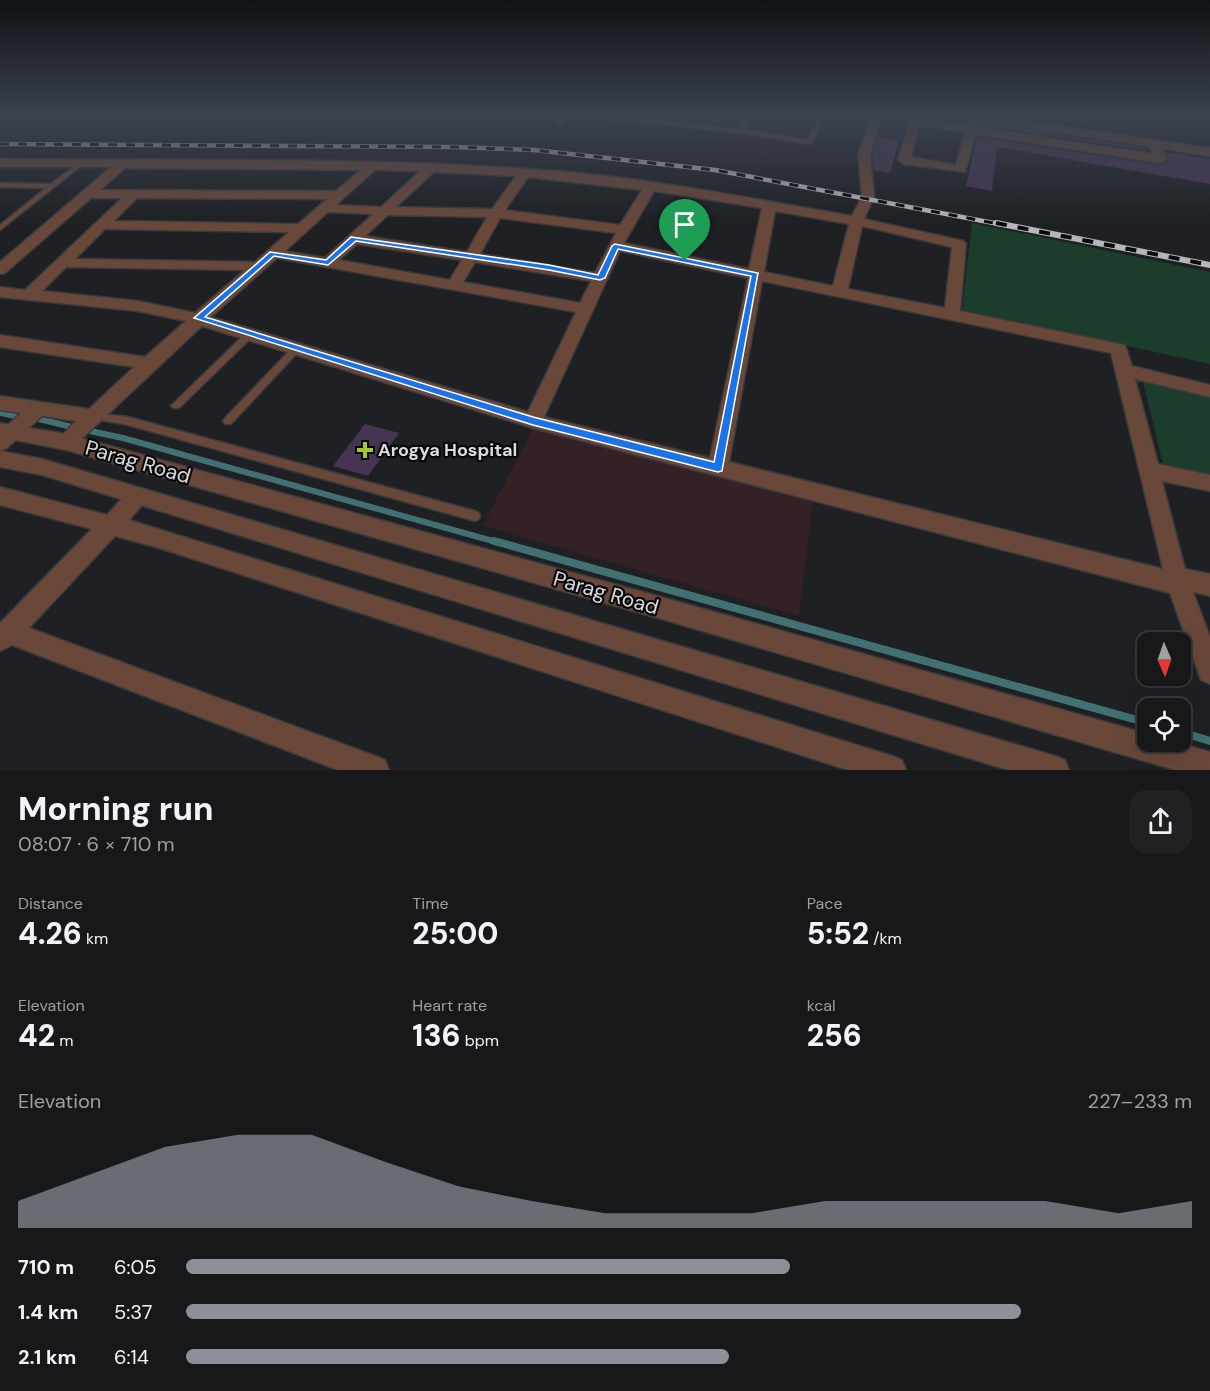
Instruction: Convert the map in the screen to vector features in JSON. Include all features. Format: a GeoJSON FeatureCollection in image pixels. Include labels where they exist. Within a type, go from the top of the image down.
{"type":"FeatureCollection","features":[{"type":"Feature","properties":{"kind":"street"},"geometry":{"type":"LineString","coordinates":[[839,292],[856,221],[868,197],[865,151]]}},
{"type":"Feature","properties":{"kind":"street"},"geometry":{"type":"LineString","coordinates":[[907,151],[904,160],[961,169],[965,151]]}},
{"type":"Feature","properties":{"kind":"street"},"geometry":{"type":"LineString","coordinates":[[1106,151],[1161,159],[1157,151]]}},
{"type":"Feature","properties":{"kind":"street"},"geometry":{"type":"LineString","coordinates":[[0,163],[430,168],[559,175],[711,195],[856,221],[959,244],[952,315]]}},
{"type":"Feature","properties":{"kind":"street"},"geometry":{"type":"LineString","coordinates":[[0,270],[121,165]]}},
{"type":"Feature","properties":{"kind":"street"},"geometry":{"type":"LineString","coordinates":[[66,442],[198,318],[372,166]]}},
{"type":"Feature","properties":{"kind":"street"},"geometry":{"type":"LineString","coordinates":[[328,263],[430,168]]}},
{"type":"Feature","properties":{"kind":"street"},"geometry":{"type":"LineString","coordinates":[[454,285],[496,213],[524,173]]}},
{"type":"Feature","properties":{"kind":"street"},"geometry":{"type":"LineString","coordinates":[[533,421],[615,246],[650,187]]}},
{"type":"Feature","properties":{"kind":"street"},"geometry":{"type":"LineString","coordinates":[[87,194],[339,195]]}},
{"type":"Feature","properties":{"kind":"street"},"geometry":{"type":"LineString","coordinates":[[30,294],[134,194]]}},
{"type":"Feature","properties":{"kind":"street"},"geometry":{"type":"LineString","coordinates":[[325,207],[383,211],[496,213],[624,230]]}},
{"type":"Feature","properties":{"kind":"street"},"geometry":{"type":"LineString","coordinates":[[718,468],[769,207]]}},
{"type":"Feature","properties":{"kind":"street"},"geometry":{"type":"LineString","coordinates":[[102,225],[302,228]]}},
{"type":"Feature","properties":{"kind":"street"},"geometry":{"type":"LineString","coordinates":[[354,239],[549,268],[600,278]]}},
{"type":"Feature","properties":{"kind":"street"},"geometry":{"type":"LineString","coordinates":[[615,246],[1119,349],[1177,580],[1210,670]]}},
{"type":"Feature","properties":{"kind":"street"},"geometry":{"type":"LineString","coordinates":[[273,253],[586,309]]}},
{"type":"Feature","properties":{"kind":"street"},"geometry":{"type":"LineString","coordinates":[[62,264],[258,266]]}},
{"type":"Feature","properties":{"kind":"street"},"geometry":{"type":"LineString","coordinates":[[0,291],[138,306],[198,318],[533,421],[1177,580],[1210,585]]}},
{"type":"Feature","properties":{"kind":"street"},"geometry":{"type":"LineString","coordinates":[[0,340],[149,363]]}},
{"type":"Feature","properties":{"kind":"street"},"geometry":{"type":"LineString","coordinates":[[1125,370],[1210,391]]}},
{"type":"Feature","properties":{"kind":"street"},"geometry":{"type":"LineString","coordinates":[[0,403],[93,416]]}},
{"type":"Feature","properties":{"kind":"street"},"geometry":{"type":"LineString","coordinates":[[4,435],[39,408]]}},
{"type":"Feature","properties":{"kind":"street","name":"Parag Road"},"geometry":{"type":"LineString","coordinates":[[4,435],[66,442],[672,611],[1210,766]]}},
{"type":"Feature","properties":{"kind":"street","name":"Parag Road"},"geometry":{"type":"LineString","coordinates":[[0,459],[42,467],[1055,770]]}},
{"type":"Feature","properties":{"kind":"street"},"geometry":{"type":"LineString","coordinates":[[1149,470],[1210,483]]}},
{"type":"Feature","properties":{"kind":"street"},"geometry":{"type":"LineString","coordinates":[[139,496],[4,636],[375,770]]}},
{"type":"Feature","properties":{"kind":"street"},"geometry":{"type":"LineString","coordinates":[[3,501],[156,537],[892,770]]}},
{"type":"Feature","properties":{"kind":"lane"},"geometry":{"type":"LineString","coordinates":[[0,228],[80,164]]}},
{"type":"Feature","properties":{"kind":"lane"},"geometry":{"type":"LineString","coordinates":[[0,185],[53,186]]}},
{"type":"Feature","properties":{"kind":"lane"},"geometry":{"type":"LineString","coordinates":[[176,406],[249,335]]}},
{"type":"Feature","properties":{"kind":"lane"},"geometry":{"type":"LineString","coordinates":[[228,421],[296,349]]}},
{"type":"Feature","properties":{"kind":"lane"},"geometry":{"type":"LineString","coordinates":[[93,416],[128,421],[475,516]]}},
{"type":"Feature","properties":{"kind":"shaded area"},"geometry":{"type":"Polygon","coordinates":[[[533,428],[813,502],[799,616],[483,526],[533,428]]]}},
{"type":"Feature","properties":{"kind":"green space"},"geometry":{"type":"Polygon","coordinates":[[[972,223],[1210,272],[1210,364],[962,310],[972,223]]]}},
{"type":"Feature","properties":{"kind":"green space"},"geometry":{"type":"Polygon","coordinates":[[[1142,378],[1210,395],[1210,478],[1164,468],[1142,378]]]}},
{"type":"Feature","properties":{"kind":"building"},"geometry":{"type":"Polygon","coordinates":[[[873,151],[896,151],[890,173],[874,170],[873,151]]]}},
{"type":"Feature","properties":{"kind":"building"},"geometry":{"type":"Polygon","coordinates":[[[974,151],[997,151],[992,191],[966,186],[974,151]]]}},
{"type":"Feature","properties":{"kind":"building"},"geometry":{"type":"Polygon","coordinates":[[[1020,151],[1069,151],[1161,165],[1169,160],[1166,152],[1210,159],[1210,184],[1020,151]]]}},
{"type":"Feature","properties":{"kind":"building"},"geometry":{"type":"Polygon","coordinates":[[[365,424],[399,433],[368,476],[333,466],[365,424]]]}},
{"type":"Feature","properties":{"kind":"waterway"},"geometry":{"type":"LineString","coordinates":[[0,413],[15,416]]}},
{"type":"Feature","properties":{"kind":"waterway"},"geometry":{"type":"LineString","coordinates":[[39,419],[76,428]]}},
{"type":"Feature","properties":{"kind":"waterway"},"geometry":{"type":"LineString","coordinates":[[85,430],[123,438],[500,543]]}},
{"type":"Feature","properties":{"kind":"waterway"},"geometry":{"type":"LineString","coordinates":[[494,541],[1137,720]]}},
{"type":"Feature","properties":{"kind":"waterway"},"geometry":{"type":"LineString","coordinates":[[1191,735],[1210,741]]}},
{"type":"Feature","properties":{"kind":"railway"},"geometry":{"type":"LineString","coordinates":[[542,151],[715,170],[1004,225]]}},
{"type":"Feature","properties":{"kind":"railway"},"geometry":{"type":"LineString","coordinates":[[996,223],[1210,265]]}},
{"type":"Feature","properties":{"kind":"place","name":"Arogya Hospital"},"geometry":{"type":"Point","coordinates":[365,450]}},
{"type":"Feature","properties":{"kind":"route"},"geometry":{"type":"LineString","coordinates":[[354,239],[549,268],[600,278],[615,246],[685,261],[755,275],[718,468],[533,421],[198,318],[273,253],[328,263],[354,239]]}}]}
